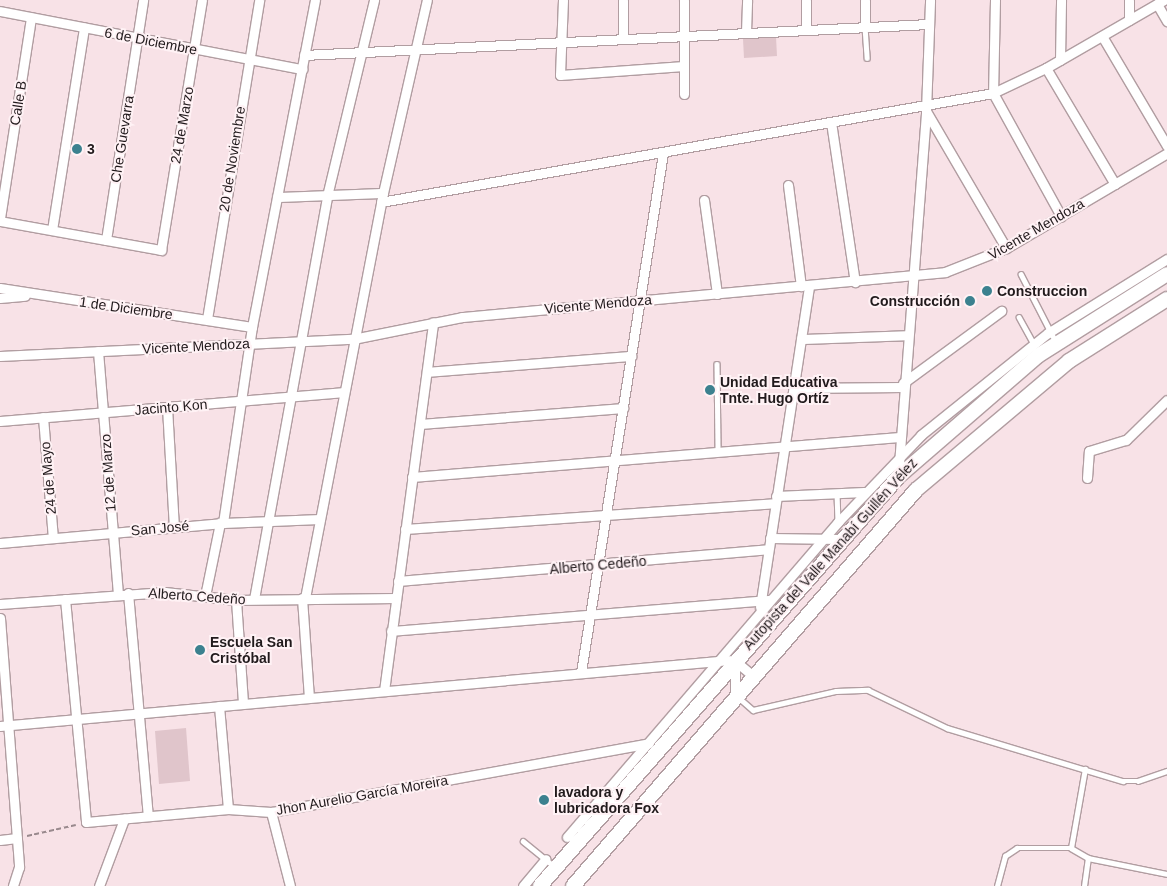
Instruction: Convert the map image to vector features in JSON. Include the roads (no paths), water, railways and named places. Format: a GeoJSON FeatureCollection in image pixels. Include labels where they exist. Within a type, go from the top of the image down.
{"type":"FeatureCollection","features":[{"type":"Feature","properties":{"kind":"main road","name":"Autopista del Valle Manabí Guillén Vélez"},"geometry":{"type":"LineString","coordinates":[[540,886],[551,864],[664,741],[840,539],[898,477],[1039,355],[1054,337],[1167,274]]}},
{"type":"Feature","properties":{"kind":"main road","name":"Autopista del Valle Manabí Guillén Vélez"},"geometry":{"type":"LineString","coordinates":[[573,886],[735,694],[883,525],[942,467],[1069,361],[1167,299]]}},
{"type":"Feature","properties":{"kind":"street","name":"Che Guevarra"},"geometry":{"type":"LineString","coordinates":[[106,240],[143,0]]}},
{"type":"Feature","properties":{"kind":"street","name":"24 de Marzo"},"geometry":{"type":"LineString","coordinates":[[106,240],[161,250],[202,0]]}},
{"type":"Feature","properties":{"kind":"street","name":"20 de Noviembre"},"geometry":{"type":"LineString","coordinates":[[207,319],[247,60],[259,0]]}},
{"type":"Feature","properties":{"kind":"street"},"geometry":{"type":"LineString","coordinates":[[206,596],[222,523],[249,343],[315,0]]}},
{"type":"Feature","properties":{"kind":"street"},"geometry":{"type":"LineString","coordinates":[[254,599],[298,341],[327,196],[359,53],[374,0]]}},
{"type":"Feature","properties":{"kind":"street"},"geometry":{"type":"LineString","coordinates":[[308,698],[304,598],[342,392],[382,198],[426,0]]}},
{"type":"Feature","properties":{"kind":"street"},"geometry":{"type":"LineString","coordinates":[[563,0],[560,75],[684,66]]}},
{"type":"Feature","properties":{"kind":"street"},"geometry":{"type":"LineString","coordinates":[[623,0],[623,36]]}},
{"type":"Feature","properties":{"kind":"street"},"geometry":{"type":"LineString","coordinates":[[684,0],[684,94]]}},
{"type":"Feature","properties":{"kind":"street"},"geometry":{"type":"LineString","coordinates":[[746,32],[747,0]]}},
{"type":"Feature","properties":{"kind":"street"},"geometry":{"type":"LineString","coordinates":[[806,0],[806,28]]}},
{"type":"Feature","properties":{"kind":"street"},"geometry":{"type":"LineString","coordinates":[[865,0],[865,26]]}},
{"type":"Feature","properties":{"kind":"street"},"geometry":{"type":"LineString","coordinates":[[898,477],[899,437],[914,277],[926,109],[930,0]]}},
{"type":"Feature","properties":{"kind":"street"},"geometry":{"type":"LineString","coordinates":[[995,0],[993,93],[1061,216]]}},
{"type":"Feature","properties":{"kind":"street"},"geometry":{"type":"LineString","coordinates":[[1060,60],[1061,0]]}},
{"type":"Feature","properties":{"kind":"street"},"geometry":{"type":"LineString","coordinates":[[1129,0],[1129,20]]}},
{"type":"Feature","properties":{"kind":"street"},"geometry":{"type":"LineString","coordinates":[[278,197],[382,198],[663,153],[832,122],[926,109],[993,93],[1046,68],[1160,2],[1167,21]]}},
{"type":"Feature","properties":{"kind":"street","name":"6 de Diciembre"},"geometry":{"type":"LineString","coordinates":[[0,11],[194,50],[302,69]]}},
{"type":"Feature","properties":{"kind":"street","name":"Calle B"},"geometry":{"type":"LineString","coordinates":[[0,220],[31,17]]}},
{"type":"Feature","properties":{"kind":"street"},"geometry":{"type":"LineString","coordinates":[[304,55],[683,33],[929,24]]}},
{"type":"Feature","properties":{"kind":"street"},"geometry":{"type":"LineString","coordinates":[[52,230],[84,28]]}},
{"type":"Feature","properties":{"kind":"street"},"geometry":{"type":"LineString","coordinates":[[1102,36],[1167,146]]}},
{"type":"Feature","properties":{"kind":"street"},"geometry":{"type":"LineString","coordinates":[[1046,68],[1115,184]]}},
{"type":"Feature","properties":{"kind":"street"},"geometry":{"type":"LineString","coordinates":[[926,109],[1006,248]]}},
{"type":"Feature","properties":{"kind":"street"},"geometry":{"type":"LineString","coordinates":[[832,122],[855,282]]}},
{"type":"Feature","properties":{"kind":"street"},"geometry":{"type":"LineString","coordinates":[[581,672],[596,566],[663,153]]}},
{"type":"Feature","properties":{"kind":"street","name":"Vicente Mendoza"},"geometry":{"type":"LineString","coordinates":[[0,356],[353,339],[433,322],[639,300],[914,277],[961,267],[1006,248],[1167,153]]}},
{"type":"Feature","properties":{"kind":"street"},"geometry":{"type":"LineString","coordinates":[[765,600],[768,549],[801,339],[805,286],[788,185]]}},
{"type":"Feature","properties":{"kind":"street"},"geometry":{"type":"LineString","coordinates":[[704,200],[717,294]]}},
{"type":"Feature","properties":{"kind":"street"},"geometry":{"type":"LineString","coordinates":[[0,220],[106,240]]}},
{"type":"Feature","properties":{"kind":"street"},"geometry":{"type":"LineString","coordinates":[[567,837],[759,612],[765,600],[898,457],[974,389],[1054,337],[1167,259]]}},
{"type":"Feature","properties":{"kind":"street","name":"1 de Diciembre"},"geometry":{"type":"LineString","coordinates":[[2,293],[34,295],[252,327]]}},
{"type":"Feature","properties":{"kind":"street"},"geometry":{"type":"LineString","coordinates":[[794,388],[903,385],[1001,311]]}},
{"type":"Feature","properties":{"kind":"street"},"geometry":{"type":"LineString","coordinates":[[384,690],[433,322]]}},
{"type":"Feature","properties":{"kind":"street"},"geometry":{"type":"LineString","coordinates":[[801,339],[908,335]]}},
{"type":"Feature","properties":{"kind":"street","name":"12 de Marzo"},"geometry":{"type":"LineString","coordinates":[[98,351],[118,594]]}},
{"type":"Feature","properties":{"kind":"street"},"geometry":{"type":"LineString","coordinates":[[426,372],[631,356]]}},
{"type":"Feature","properties":{"kind":"street","name":"Jacinto Kon"},"geometry":{"type":"LineString","coordinates":[[0,421],[342,392]]}},
{"type":"Feature","properties":{"kind":"street"},"geometry":{"type":"LineString","coordinates":[[1087,478],[1090,451],[1126,440],[1167,400]]}},
{"type":"Feature","properties":{"kind":"street"},"geometry":{"type":"LineString","coordinates":[[167,407],[174,527]]}},
{"type":"Feature","properties":{"kind":"street"},"geometry":{"type":"LineString","coordinates":[[420,424],[622,408]]}},
{"type":"Feature","properties":{"kind":"street","name":"24 de Mayo"},"geometry":{"type":"LineString","coordinates":[[43,417],[53,538]]}},
{"type":"Feature","properties":{"kind":"street"},"geometry":{"type":"LineString","coordinates":[[412,477],[718,450],[899,437]]}},
{"type":"Feature","properties":{"kind":"street"},"geometry":{"type":"LineString","coordinates":[[405,530],[864,492]]}},
{"type":"Feature","properties":{"kind":"street","name":"San José"},"geometry":{"type":"LineString","coordinates":[[0,542],[222,523],[320,519]]}},
{"type":"Feature","properties":{"kind":"street"},"geometry":{"type":"LineString","coordinates":[[770,538],[840,539]]}},
{"type":"Feature","properties":{"kind":"street","name":"Alberto Cedeño"},"geometry":{"type":"LineString","coordinates":[[398,581],[596,566],[768,549]]}},
{"type":"Feature","properties":{"kind":"street"},"geometry":{"type":"LineString","coordinates":[[128,593],[148,816]]}},
{"type":"Feature","properties":{"kind":"street","name":"Alberto Cedeño"},"geometry":{"type":"LineString","coordinates":[[0,604],[128,593],[206,596],[236,600],[395,598]]}},
{"type":"Feature","properties":{"kind":"street"},"geometry":{"type":"LineString","coordinates":[[66,598],[77,720]]}},
{"type":"Feature","properties":{"kind":"street"},"geometry":{"type":"LineString","coordinates":[[236,600],[243,704]]}},
{"type":"Feature","properties":{"kind":"street"},"geometry":{"type":"LineString","coordinates":[[391,631],[765,600]]}},
{"type":"Feature","properties":{"kind":"street"},"geometry":{"type":"LineString","coordinates":[[0,618],[4,726],[20,867],[13,886]]}},
{"type":"Feature","properties":{"kind":"street"},"geometry":{"type":"LineString","coordinates":[[4,726],[718,661],[734,660],[752,675]]}},
{"type":"Feature","properties":{"kind":"street"},"geometry":{"type":"LineString","coordinates":[[734,660],[735,694]]}},
{"type":"Feature","properties":{"kind":"street"},"geometry":{"type":"LineString","coordinates":[[219,706],[228,809]]}},
{"type":"Feature","properties":{"kind":"street","name":"Jhon Aurelio García Moreira"},"geometry":{"type":"LineString","coordinates":[[77,720],[86,822],[228,809],[272,812],[664,741]]}},
{"type":"Feature","properties":{"kind":"street"},"geometry":{"type":"LineString","coordinates":[[272,812],[290,886]]}},
{"type":"Feature","properties":{"kind":"street"},"geometry":{"type":"LineString","coordinates":[[99,886],[124,819]]}},
{"type":"Feature","properties":{"kind":"street"},"geometry":{"type":"LineString","coordinates":[[0,840],[18,838]]}},
{"type":"Feature","properties":{"kind":"street"},"geometry":{"type":"LineString","coordinates":[[523,886],[551,864]]}},
{"type":"Feature","properties":{"kind":"lane"},"geometry":{"type":"LineString","coordinates":[[865,26],[867,58]]}},
{"type":"Feature","properties":{"kind":"lane"},"geometry":{"type":"LineString","coordinates":[[1021,274],[1054,337]]}},
{"type":"Feature","properties":{"kind":"lane"},"geometry":{"type":"LineString","coordinates":[[1020,317],[1039,355]]}},
{"type":"Feature","properties":{"kind":"lane"},"geometry":{"type":"LineString","coordinates":[[716,364],[718,450]]}},
{"type":"Feature","properties":{"kind":"lane"},"geometry":{"type":"LineString","coordinates":[[837,493],[838,522]]}},
{"type":"Feature","properties":{"kind":"lane"},"geometry":{"type":"LineString","coordinates":[[735,694],[754,710],[836,690],[868,690],[947,728],[1085,769],[1138,781],[1167,771]]}},
{"type":"Feature","properties":{"kind":"lane"},"geometry":{"type":"LineString","coordinates":[[1071,848],[1085,769]]}},
{"type":"Feature","properties":{"kind":"lane"},"geometry":{"type":"LineString","coordinates":[[523,841],[551,864]]}},
{"type":"Feature","properties":{"kind":"lane"},"geometry":{"type":"LineString","coordinates":[[997,886],[1009,851],[1071,848],[1088,858],[1167,874]]}},
{"type":"Feature","properties":{"kind":"lane"},"geometry":{"type":"LineString","coordinates":[[1084,886],[1088,858]]}},
{"type":"Feature","properties":{"kind":"place","name":"3"},"geometry":{"type":"Point","coordinates":[77,149]}},
{"type":"Feature","properties":{"kind":"place","name":"Construccion"},"geometry":{"type":"Point","coordinates":[987,291]}},
{"type":"Feature","properties":{"kind":"place","name":"Construcción"},"geometry":{"type":"Point","coordinates":[970,301]}},
{"type":"Feature","properties":{"kind":"place","name":"Unidad Educativa Tnte. Hugo Ortíz"},"geometry":{"type":"Point","coordinates":[710,390]}},
{"type":"Feature","properties":{"kind":"place","name":"Escuela San Cristóbal"},"geometry":{"type":"Point","coordinates":[200,650]}},
{"type":"Feature","properties":{"kind":"place","name":"lavadora y lubricadora Fox"},"geometry":{"type":"Point","coordinates":[544,800]}}]}
